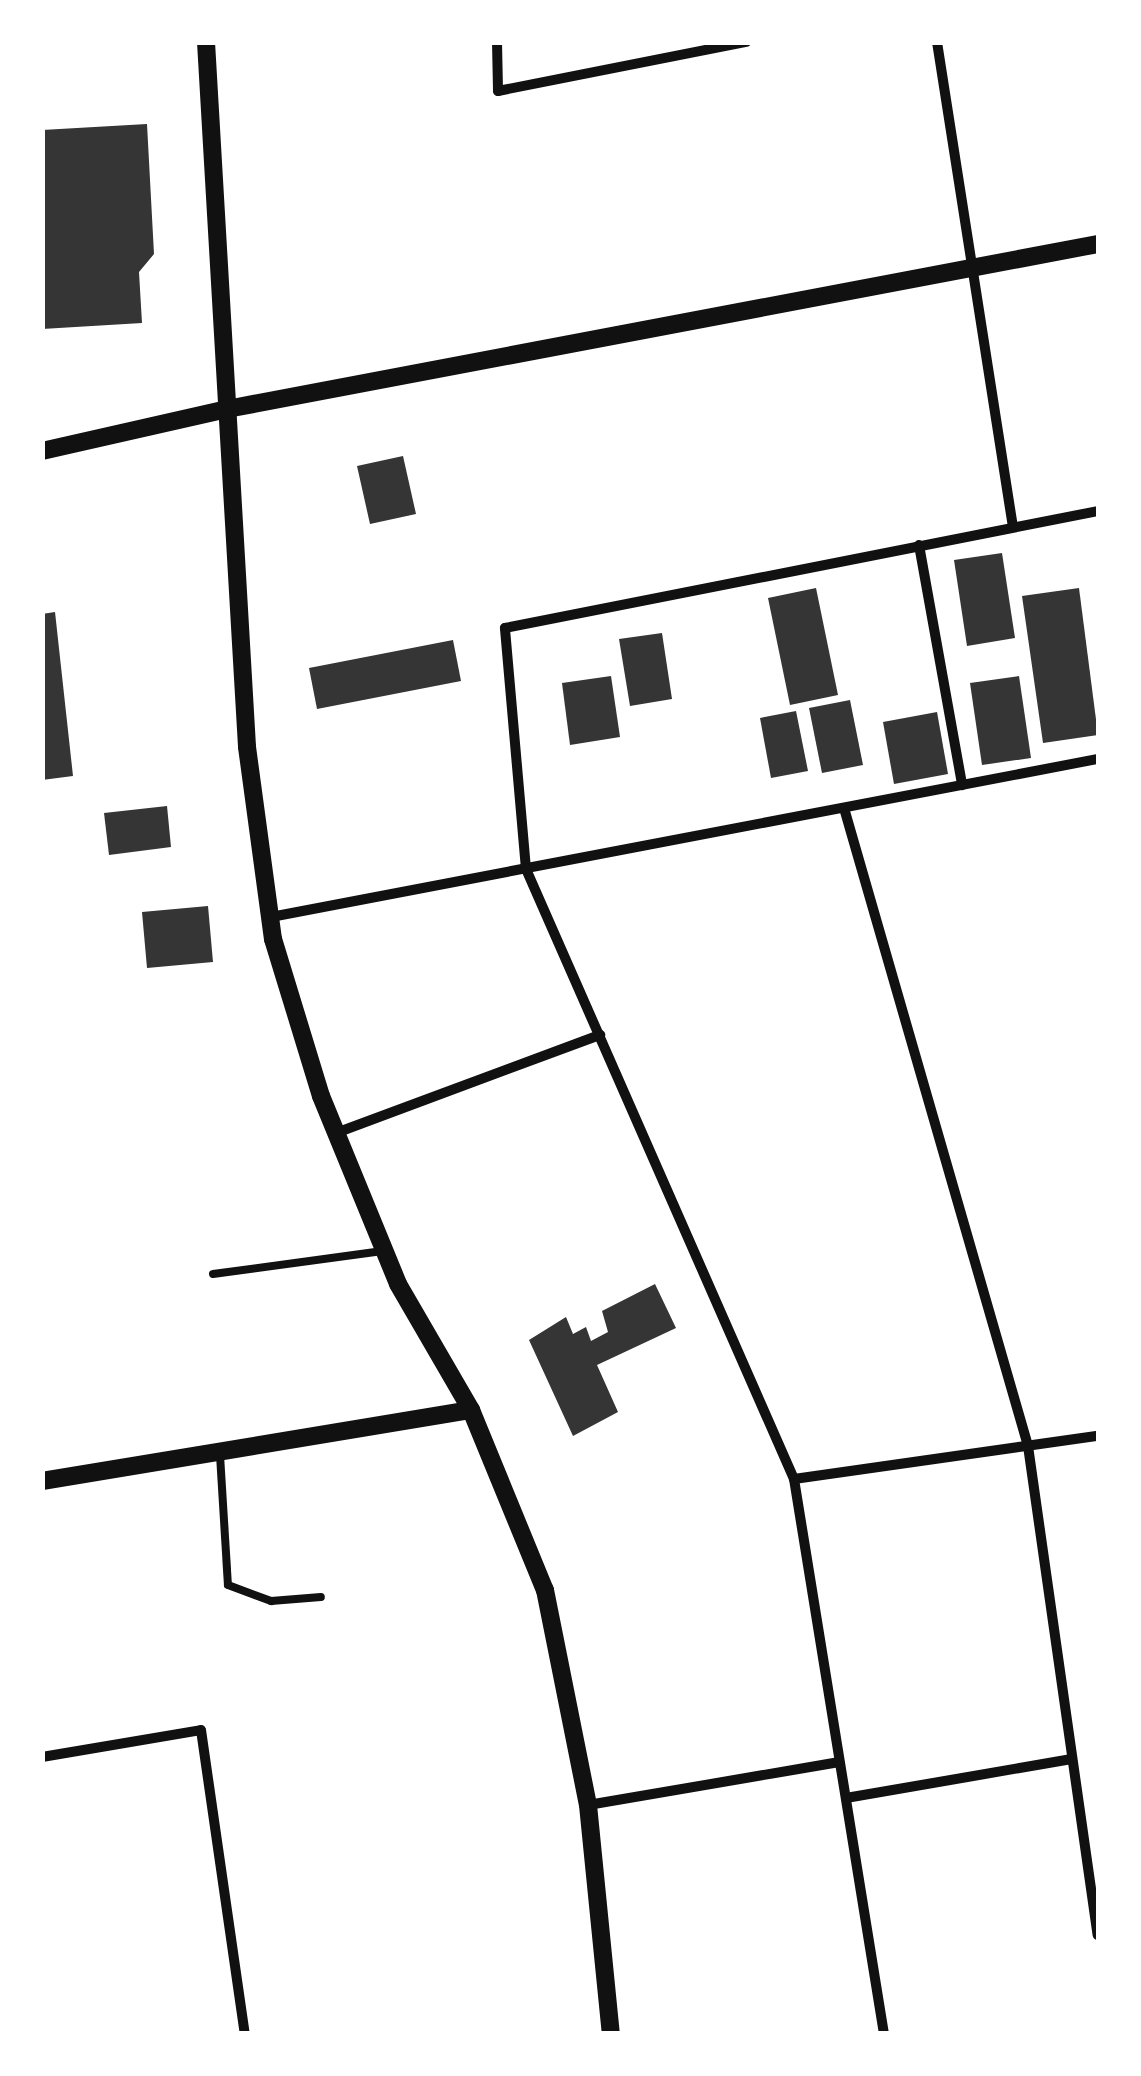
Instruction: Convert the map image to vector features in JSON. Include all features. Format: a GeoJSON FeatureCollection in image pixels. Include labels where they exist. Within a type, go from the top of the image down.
{"type":"FeatureCollection","features":[{"type":"Feature","properties":{"kind":"street"},"geometry":{"type":"LineString","coordinates":[[206,42],[247,747],[270,917],[336,1134],[384,1251],[472,1410],[545,1590],[588,1804],[611,2034]]}},
{"type":"Feature","properties":{"kind":"street"},"geometry":{"type":"LineString","coordinates":[[497,42],[498,91],[746,42]]}},
{"type":"Feature","properties":{"kind":"street"},"geometry":{"type":"LineString","coordinates":[[937,42],[1014,526]]}},
{"type":"Feature","properties":{"kind":"street"},"geometry":{"type":"LineString","coordinates":[[42,452],[227,409],[1098,244]]}},
{"type":"Feature","properties":{"kind":"street"},"geometry":{"type":"LineString","coordinates":[[884,2034],[794,1479],[526,869],[504,628],[1098,511]]}},
{"type":"Feature","properties":{"kind":"street"},"geometry":{"type":"LineString","coordinates":[[919,545],[962,785]]}},
{"type":"Feature","properties":{"kind":"street"},"geometry":{"type":"LineString","coordinates":[[270,917],[1098,759]]}},
{"type":"Feature","properties":{"kind":"street"},"geometry":{"type":"LineString","coordinates":[[844,808],[1028,1446],[1098,1934]]}},
{"type":"Feature","properties":{"kind":"street"},"geometry":{"type":"LineString","coordinates":[[336,1134],[600,1034]]}},
{"type":"Feature","properties":{"kind":"street"},"geometry":{"type":"LineString","coordinates":[[42,1481],[472,1410]]}},
{"type":"Feature","properties":{"kind":"street"},"geometry":{"type":"LineString","coordinates":[[794,1479],[1098,1436]]}},
{"type":"Feature","properties":{"kind":"street"},"geometry":{"type":"LineString","coordinates":[[42,1757],[200,1730],[244,2034]]}},
{"type":"Feature","properties":{"kind":"street"},"geometry":{"type":"LineString","coordinates":[[846,1798],[1072,1759]]}},
{"type":"Feature","properties":{"kind":"street"},"geometry":{"type":"LineString","coordinates":[[588,1804],[840,1762]]}},
{"type":"Feature","properties":{"kind":"lane"},"geometry":{"type":"LineString","coordinates":[[213,1274],[384,1251]]}},
{"type":"Feature","properties":{"kind":"lane"},"geometry":{"type":"LineString","coordinates":[[220,1450],[228,1584],[271,1601],[321,1597]]}},
{"type":"Feature","properties":{"kind":"building"},"geometry":{"type":"Polygon","coordinates":[[[147,124],[154,254],[139,272],[142,323],[42,329],[42,130],[147,124]]]}},
{"type":"Feature","properties":{"kind":"building"},"geometry":{"type":"Polygon","coordinates":[[[403,456],[416,514],[370,524],[357,466],[403,456]]]}},
{"type":"Feature","properties":{"kind":"building"},"geometry":{"type":"Polygon","coordinates":[[[1002,553],[1015,638],[967,646],[954,560],[1002,553]]]}},
{"type":"Feature","properties":{"kind":"building"},"geometry":{"type":"Polygon","coordinates":[[[816,588],[838,695],[790,705],[768,598],[816,588]]]}},
{"type":"Feature","properties":{"kind":"building"},"geometry":{"type":"Polygon","coordinates":[[[1079,588],[1098,735],[1043,743],[1022,596],[1079,588]]]}},
{"type":"Feature","properties":{"kind":"building"},"geometry":{"type":"Polygon","coordinates":[[[55,612],[73,776],[42,780],[42,614],[55,612]]]}},
{"type":"Feature","properties":{"kind":"building"},"geometry":{"type":"Polygon","coordinates":[[[662,633],[672,699],[630,706],[619,639],[662,633]]]}},
{"type":"Feature","properties":{"kind":"building"},"geometry":{"type":"Polygon","coordinates":[[[453,640],[461,681],[317,709],[309,668],[453,640]]]}},
{"type":"Feature","properties":{"kind":"building"},"geometry":{"type":"Polygon","coordinates":[[[611,676],[620,737],[570,745],[562,683],[611,676]]]}},
{"type":"Feature","properties":{"kind":"building"},"geometry":{"type":"Polygon","coordinates":[[[1019,676],[1031,758],[982,765],[970,683],[1019,676]]]}},
{"type":"Feature","properties":{"kind":"building"},"geometry":{"type":"Polygon","coordinates":[[[850,700],[863,765],[822,773],[809,708],[850,700]]]}},
{"type":"Feature","properties":{"kind":"building"},"geometry":{"type":"Polygon","coordinates":[[[796,711],[808,771],[771,778],[760,718],[796,711]]]}},
{"type":"Feature","properties":{"kind":"building"},"geometry":{"type":"Polygon","coordinates":[[[937,712],[948,774],[894,784],[883,722],[937,712]]]}},
{"type":"Feature","properties":{"kind":"building"},"geometry":{"type":"Polygon","coordinates":[[[167,806],[171,847],[109,855],[104,813],[167,806]]]}},
{"type":"Feature","properties":{"kind":"building"},"geometry":{"type":"Polygon","coordinates":[[[208,906],[213,962],[147,968],[142,912],[208,906]]]}},
{"type":"Feature","properties":{"kind":"building"},"geometry":{"type":"Polygon","coordinates":[[[655,1284],[676,1328],[597,1365],[618,1412],[573,1436],[529,1340],[566,1317],[573,1334],[586,1327],[591,1341],[608,1332],[602,1311],[655,1284]]]}}]}
